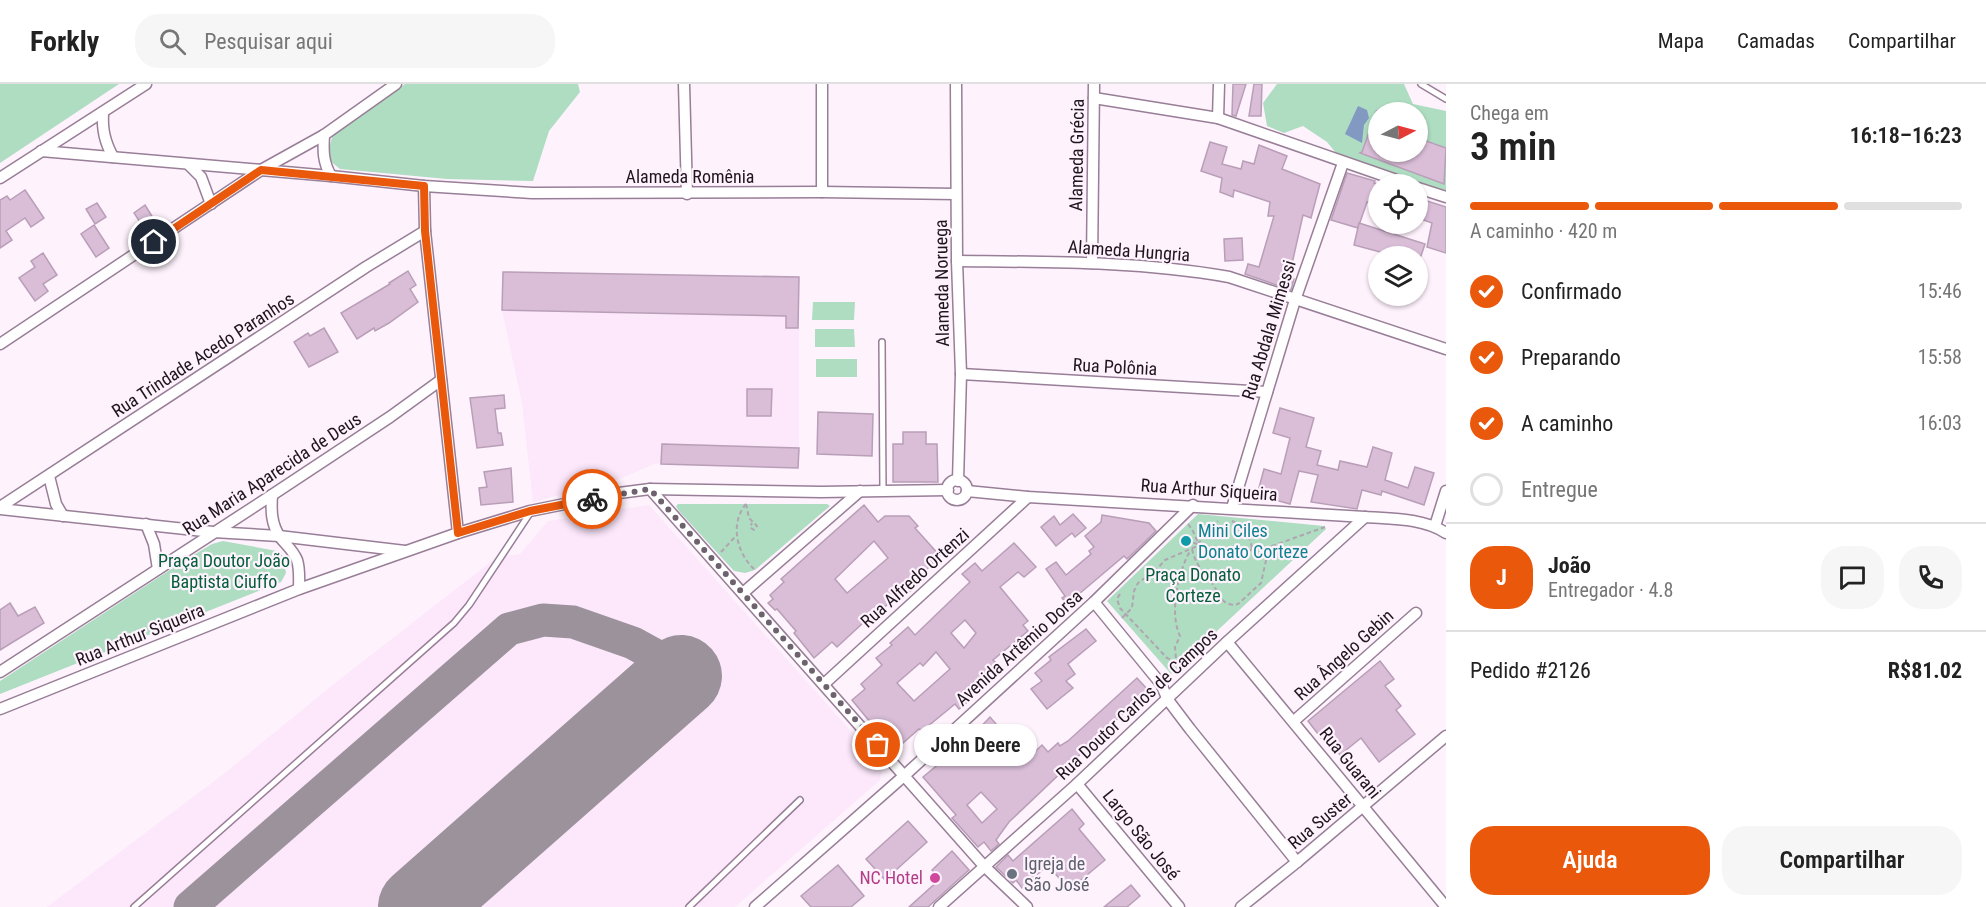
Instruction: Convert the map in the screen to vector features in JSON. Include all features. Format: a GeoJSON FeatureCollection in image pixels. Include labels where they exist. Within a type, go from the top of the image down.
{"type":"FeatureCollection","features":[{"type":"Feature","properties":{"kind":"street"},"geometry":{"type":"LineString","coordinates":[[0,178],[146,84]]}},
{"type":"Feature","properties":{"kind":"street"},"geometry":{"type":"LineString","coordinates":[[0,344],[261,170],[324,135],[396,84]]}},
{"type":"Feature","properties":{"kind":"street"},"geometry":{"type":"LineString","coordinates":[[684,84],[687,194]]}},
{"type":"Feature","properties":{"kind":"street"},"geometry":{"type":"LineString","coordinates":[[822,84],[822,192]]}},
{"type":"Feature","properties":{"kind":"street","name":"Alameda Noruega"},"geometry":{"type":"LineString","coordinates":[[956,84],[957,261],[961,374],[958,481]]}},
{"type":"Feature","properties":{"kind":"street","name":"Alameda Grécia"},"geometry":{"type":"LineString","coordinates":[[1092,263],[1094,84]]}},
{"type":"Feature","properties":{"kind":"street"},"geometry":{"type":"LineString","coordinates":[[1218,118],[1219,84]]}},
{"type":"Feature","properties":{"kind":"street"},"geometry":{"type":"LineString","coordinates":[[1094,98],[1218,118],[1376,174]]}},
{"type":"Feature","properties":{"kind":"street"},"geometry":{"type":"LineString","coordinates":[[102,113],[102,130],[112,158]]}},
{"type":"Feature","properties":{"kind":"street"},"geometry":{"type":"LineString","coordinates":[[324,135],[325,165],[332,176]]}},
{"type":"Feature","properties":{"kind":"street","name":"Alameda Romênia"},"geometry":{"type":"LineString","coordinates":[[40,151],[424,186],[532,193],[956,194]]}},
{"type":"Feature","properties":{"kind":"street","name":"Rua Abdala Mimessi"},"geometry":{"type":"LineString","coordinates":[[1231,514],[1295,300],[1343,164]]}},
{"type":"Feature","properties":{"kind":"street"},"geometry":{"type":"LineString","coordinates":[[189,165],[201,177],[211,204]]}},
{"type":"Feature","properties":{"kind":"street"},"geometry":{"type":"LineString","coordinates":[[424,186],[425,231],[458,533]]}},
{"type":"Feature","properties":{"kind":"street"},"geometry":{"type":"LineString","coordinates":[[1428,191],[1446,197]]}},
{"type":"Feature","properties":{"kind":"street","name":"Rua Trindade Acedo Paranhos"},"geometry":{"type":"LineString","coordinates":[[0,508],[366,267],[425,231]]}},
{"type":"Feature","properties":{"kind":"street","name":"Alameda Hungria"},"geometry":{"type":"LineString","coordinates":[[957,261],[1092,263],[1229,277],[1446,349]]}},
{"type":"Feature","properties":{"kind":"street","name":"Rua Polônia"},"geometry":{"type":"LineString","coordinates":[[961,374],[1267,392]]}},
{"type":"Feature","properties":{"kind":"street","name":"Rua Maria Aparecida de Deus"},"geometry":{"type":"LineString","coordinates":[[0,672],[390,417],[441,380]]}},
{"type":"Feature","properties":{"kind":"street"},"geometry":{"type":"LineString","coordinates":[[49,476],[56,504],[63,516]]}},
{"type":"Feature","properties":{"kind":"street"},"geometry":{"type":"LineString","coordinates":[[958,481],[963,483],[967,491],[965,497],[959,500],[950,496],[948,490],[950,484],[958,481]]}},
{"type":"Feature","properties":{"kind":"street"},"geometry":{"type":"LineString","coordinates":[[650,489],[984,866],[1027,907]]}},
{"type":"Feature","properties":{"kind":"street","name":"Rua Arthur Siqueira"},"geometry":{"type":"LineString","coordinates":[[0,709],[299,589],[458,533],[530,511],[650,489],[948,490]]}},
{"type":"Feature","properties":{"kind":"street"},"geometry":{"type":"LineString","coordinates":[[743,593],[860,491]]}},
{"type":"Feature","properties":{"kind":"street","name":"Rua Arthur Siqueira"},"geometry":{"type":"LineString","coordinates":[[967,491],[1193,505],[1231,514],[1365,517],[1419,522],[1435,526],[1446,533]]}},
{"type":"Feature","properties":{"kind":"street"},"geometry":{"type":"LineString","coordinates":[[1435,526],[1446,491]]}},
{"type":"Feature","properties":{"kind":"street"},"geometry":{"type":"LineString","coordinates":[[272,495],[271,514],[279,536],[291,548],[297,559],[299,589]]}},
{"type":"Feature","properties":{"kind":"street","name":"Rua Alfredo Ortenzi"},"geometry":{"type":"LineString","coordinates":[[824,684],[1028,496]]}},
{"type":"Feature","properties":{"kind":"street","name":"Avenida Artêmio Dorsa"},"geometry":{"type":"LineString","coordinates":[[755,907],[905,775],[1094,602],[1193,505]]}},
{"type":"Feature","properties":{"kind":"street"},"geometry":{"type":"LineString","coordinates":[[0,508],[408,551]]}},
{"type":"Feature","properties":{"kind":"street","name":"Rua Doutor Carlos de Campos"},"geometry":{"type":"LineString","coordinates":[[939,907],[1077,784],[1227,642],[1365,517]]}},
{"type":"Feature","properties":{"kind":"street"},"geometry":{"type":"LineString","coordinates":[[146,524],[154,544],[158,569]]}},
{"type":"Feature","properties":{"kind":"street"},"geometry":{"type":"LineString","coordinates":[[1094,602],[1161,684],[1168,700],[1190,729],[1297,862]]}},
{"type":"Feature","properties":{"kind":"street","name":"Rua Ângelo Gebin"},"geometry":{"type":"LineString","coordinates":[[1294,721],[1416,613]]}},
{"type":"Feature","properties":{"kind":"street","name":"Rua Guarani"},"geometry":{"type":"LineString","coordinates":[[1227,642],[1446,907]]}},
{"type":"Feature","properties":{"kind":"street","name":"Rua Suster"},"geometry":{"type":"LineString","coordinates":[[1241,907],[1446,736]]}},
{"type":"Feature","properties":{"kind":"street","name":"Largo São José"},"geometry":{"type":"LineString","coordinates":[[1077,784],[1179,907]]}},
{"type":"Feature","properties":{"kind":"lane"},"geometry":{"type":"LineString","coordinates":[[1421,84],[1446,99]]}},
{"type":"Feature","properties":{"kind":"lane"},"geometry":{"type":"LineString","coordinates":[[882,342],[883,491]]}},
{"type":"Feature","properties":{"kind":"lane"},"geometry":{"type":"LineString","coordinates":[[134,907],[454,623],[469,605],[530,511]]}},
{"type":"Feature","properties":{"kind":"lane"},"geometry":{"type":"LineString","coordinates":[[690,907],[800,800]]}},
{"type":"Feature","properties":{"kind":"path"},"geometry":{"type":"LineString","coordinates":[[718,554],[733,541],[738,518],[746,504],[752,523]]}},
{"type":"Feature","properties":{"kind":"path"},"geometry":{"type":"LineString","coordinates":[[1231,514],[1247,534],[1252,549]]}},
{"type":"Feature","properties":{"kind":"path"},"geometry":{"type":"LineString","coordinates":[[1120,619],[1132,608],[1134,591],[1138,583],[1165,560],[1198,544],[1216,521],[1222,519]]}},
{"type":"Feature","properties":{"kind":"path"},"geometry":{"type":"LineString","coordinates":[[1186,522],[1192,529],[1198,544]]}},
{"type":"Feature","properties":{"kind":"path"},"geometry":{"type":"LineString","coordinates":[[1238,560],[1252,549],[1269,547],[1328,526]]}},
{"type":"Feature","properties":{"kind":"path"},"geometry":{"type":"LineString","coordinates":[[735,532],[744,554],[755,570]]}},
{"type":"Feature","properties":{"kind":"path"},"geometry":{"type":"LineString","coordinates":[[1186,541],[1198,544]]}},
{"type":"Feature","properties":{"kind":"path"},"geometry":{"type":"LineString","coordinates":[[1211,590],[1233,605],[1238,603],[1258,586],[1264,575],[1269,547]]}},
{"type":"Feature","properties":{"kind":"path"},"geometry":{"type":"LineString","coordinates":[[1177,673],[1175,647],[1180,636],[1176,627],[1176,615],[1180,576],[1183,563],[1191,549]]}},
{"type":"Feature","properties":{"kind":"path"},"geometry":{"type":"LineString","coordinates":[[1191,549],[1194,561],[1215,586],[1222,599]]}},
{"type":"Feature","properties":{"kind":"path"},"geometry":{"type":"LineString","coordinates":[[1151,566],[1156,570]]}},
{"type":"Feature","properties":{"kind":"path"},"geometry":{"type":"LineString","coordinates":[[1172,574],[1180,576]]}},
{"type":"Feature","properties":{"kind":"path"},"geometry":{"type":"LineString","coordinates":[[1122,591],[1118,603],[1126,615],[1167,658],[1175,661]]}},
{"type":"Feature","properties":{"kind":"path"},"geometry":{"type":"LineString","coordinates":[[1207,636],[1214,638]]}},
{"type":"Feature","properties":{"kind":"shaded area"},"geometry":{"type":"Polygon","coordinates":[[[503,272],[799,277],[799,448],[654,464],[619,479],[533,502],[522,403],[502,310],[503,272]]]}},
{"type":"Feature","properties":{"kind":"shaded area"},"geometry":{"type":"Polygon","coordinates":[[[649,505],[883,767],[880,780],[735,907],[47,907],[221,776],[339,680],[497,557],[520,554],[548,521],[649,505]]]}},
{"type":"Feature","properties":{"kind":"green space"},"geometry":{"type":"Polygon","coordinates":[[[0,84],[119,84],[0,163],[0,84]]]}},
{"type":"Feature","properties":{"kind":"green space"},"geometry":{"type":"Polygon","coordinates":[[[405,84],[578,84],[580,92],[549,131],[533,181],[447,179],[340,169],[329,160],[333,134],[405,84]]]}},
{"type":"Feature","properties":{"kind":"green space"},"geometry":{"type":"Polygon","coordinates":[[[1277,84],[1404,84],[1412,102],[1368,102],[1368,162],[1428,162],[1428,107],[1446,111],[1446,191],[1428,186],[1428,174],[1387,174],[1341,159],[1327,142],[1303,126],[1284,133],[1267,126],[1263,103],[1277,84]]]}},
{"type":"Feature","properties":{"kind":"green space"},"geometry":{"type":"Polygon","coordinates":[[[813,302],[855,302],[854,320],[812,320],[813,302]]]}},
{"type":"Feature","properties":{"kind":"green space"},"geometry":{"type":"Polygon","coordinates":[[[815,329],[854,329],[855,347],[815,347],[815,329]]]}},
{"type":"Feature","properties":{"kind":"green space"},"geometry":{"type":"Polygon","coordinates":[[[816,359],[857,359],[857,377],[816,377],[816,359]]]}},
{"type":"Feature","properties":{"kind":"green space"},"geometry":{"type":"Polygon","coordinates":[[[678,504],[827,504],[830,506],[755,570],[745,573],[734,571],[678,510],[676,506],[678,504]]]}},
{"type":"Feature","properties":{"kind":"green space","name":"Praça Donato Corteze"},"geometry":{"type":"Polygon","coordinates":[[[1198,514],[1324,526],[1326,529],[1171,674],[1107,601],[1198,514]]]}},
{"type":"Feature","properties":{"kind":"green space","name":"Praça Doutor João Baptista Ciuffo"},"geometry":{"type":"Polygon","coordinates":[[[223,541],[277,551],[283,556],[286,573],[281,582],[0,694],[0,681],[182,562],[212,544],[223,541]]]}},
{"type":"Feature","properties":{"kind":"water"},"geometry":{"type":"Polygon","coordinates":[[[1358,106],[1367,110],[1368,119],[1364,125],[1362,143],[1345,134],[1358,106]]]}},
{"type":"Feature","properties":{"kind":"building"},"geometry":{"type":"Polygon","coordinates":[[[1233,84],[1246,84],[1236,116],[1232,115],[1233,84]]]}},
{"type":"Feature","properties":{"kind":"building"},"geometry":{"type":"Polygon","coordinates":[[[1254,84],[1262,84],[1261,116],[1249,116],[1254,84]]]}},
{"type":"Feature","properties":{"kind":"building"},"geometry":{"type":"Polygon","coordinates":[[[1368,135],[1368,156],[1360,153],[1368,135]]]}},
{"type":"Feature","properties":{"kind":"building"},"geometry":{"type":"Polygon","coordinates":[[[1210,142],[1227,147],[1222,164],[1241,169],[1243,161],[1254,164],[1259,145],[1287,156],[1282,169],[1320,184],[1311,218],[1303,215],[1289,277],[1294,279],[1291,290],[1245,274],[1248,264],[1259,267],[1274,216],[1268,216],[1270,202],[1234,190],[1233,197],[1220,192],[1222,178],[1201,171],[1210,142]]]}},
{"type":"Feature","properties":{"kind":"building"},"geometry":{"type":"Polygon","coordinates":[[[1428,142],[1446,148],[1444,184],[1428,178],[1428,174],[1417,174],[1384,162],[1428,162],[1428,142]]]}},
{"type":"Feature","properties":{"kind":"building"},"geometry":{"type":"Polygon","coordinates":[[[1347,173],[1368,179],[1368,202],[1358,228],[1331,220],[1347,173]]]}},
{"type":"Feature","properties":{"kind":"building"},"geometry":{"type":"Polygon","coordinates":[[[25,190],[44,218],[31,227],[25,218],[6,231],[12,240],[0,248],[0,200],[7,196],[10,200],[25,190]]]}},
{"type":"Feature","properties":{"kind":"building"},"geometry":{"type":"Polygon","coordinates":[[[1428,201],[1446,207],[1446,253],[1427,246],[1432,223],[1428,222],[1428,201]]]}},
{"type":"Feature","properties":{"kind":"building"},"geometry":{"type":"Polygon","coordinates":[[[97,203],[106,217],[95,224],[86,209],[97,203]]]}},
{"type":"Feature","properties":{"kind":"building"},"geometry":{"type":"Polygon","coordinates":[[[145,205],[158,226],[147,233],[134,213],[145,205]]]}},
{"type":"Feature","properties":{"kind":"building"},"geometry":{"type":"Polygon","coordinates":[[[1359,223],[1368,226],[1368,234],[1394,234],[1425,244],[1424,246],[1368,246],[1368,249],[1354,245],[1359,223]]]}},
{"type":"Feature","properties":{"kind":"building"},"geometry":{"type":"Polygon","coordinates":[[[94,225],[109,248],[96,257],[81,234],[94,225]]]}},
{"type":"Feature","properties":{"kind":"building"},"geometry":{"type":"Polygon","coordinates":[[[1242,238],[1243,260],[1225,261],[1224,239],[1242,238]]]}},
{"type":"Feature","properties":{"kind":"building"},"geometry":{"type":"Polygon","coordinates":[[[43,253],[57,275],[43,284],[48,291],[35,301],[19,278],[35,267],[31,261],[43,253]]]}},
{"type":"Feature","properties":{"kind":"building"},"geometry":{"type":"Polygon","coordinates":[[[408,271],[416,285],[410,289],[418,302],[389,323],[375,331],[374,328],[357,339],[341,313],[408,271]]]}},
{"type":"Feature","properties":{"kind":"building"},"geometry":{"type":"Polygon","coordinates":[[[503,272],[799,277],[798,328],[786,328],[786,316],[502,310],[503,272]]]}},
{"type":"Feature","properties":{"kind":"building"},"geometry":{"type":"Polygon","coordinates":[[[324,328],[338,352],[309,367],[294,342],[308,333],[310,336],[324,328]]]}},
{"type":"Feature","properties":{"kind":"building"},"geometry":{"type":"Polygon","coordinates":[[[747,389],[772,389],[771,416],[747,416],[747,389]]]}},
{"type":"Feature","properties":{"kind":"building"},"geometry":{"type":"Polygon","coordinates":[[[504,395],[505,408],[495,409],[498,433],[501,433],[503,445],[477,448],[470,398],[504,395]]]}},
{"type":"Feature","properties":{"kind":"building"},"geometry":{"type":"Polygon","coordinates":[[[1280,408],[1314,418],[1306,447],[1321,451],[1317,465],[1338,470],[1340,461],[1367,467],[1373,447],[1392,453],[1385,480],[1408,488],[1415,467],[1434,473],[1424,505],[1382,491],[1381,495],[1362,490],[1357,509],[1311,502],[1318,475],[1299,471],[1290,504],[1257,495],[1264,469],[1281,474],[1290,438],[1273,433],[1280,408]]]}},
{"type":"Feature","properties":{"kind":"building"},"geometry":{"type":"Polygon","coordinates":[[[818,412],[873,414],[872,456],[817,454],[818,412]]]}},
{"type":"Feature","properties":{"kind":"building"},"geometry":{"type":"Polygon","coordinates":[[[903,432],[926,432],[926,444],[937,444],[938,482],[893,482],[893,444],[903,444],[903,432]]]}},
{"type":"Feature","properties":{"kind":"building"},"geometry":{"type":"Polygon","coordinates":[[[662,444],[799,448],[798,468],[661,464],[662,444]]]}},
{"type":"Feature","properties":{"kind":"building"},"geometry":{"type":"Polygon","coordinates":[[[511,468],[513,502],[481,505],[479,488],[487,487],[484,472],[511,468]]]}},
{"type":"Feature","properties":{"kind":"building"},"geometry":{"type":"Polygon","coordinates":[[[864,505],[878,522],[885,516],[909,516],[918,526],[915,528],[940,556],[922,574],[925,578],[907,594],[904,591],[877,613],[876,611],[837,647],[832,642],[814,658],[794,633],[796,631],[777,609],[775,610],[768,603],[773,599],[770,595],[784,582],[781,579],[864,505]],[[874,541],[835,579],[847,593],[888,558],[874,541]]]}},
{"type":"Feature","properties":{"kind":"building"},"geometry":{"type":"Polygon","coordinates":[[[1073,514],[1086,528],[1075,537],[1072,533],[1056,546],[1041,527],[1054,516],[1060,525],[1073,514]]]}},
{"type":"Feature","properties":{"kind":"building"},"geometry":{"type":"Polygon","coordinates":[[[1102,515],[1149,523],[1156,531],[1127,559],[1124,556],[1079,594],[1082,598],[1069,607],[1062,598],[1065,596],[1046,569],[1056,562],[1066,575],[1091,554],[1089,551],[1094,547],[1085,536],[1101,522],[1102,515]]]}},
{"type":"Feature","properties":{"kind":"building"},"geometry":{"type":"Polygon","coordinates":[[[1014,543],[1036,567],[1024,577],[1018,572],[1000,587],[1028,621],[1023,625],[1028,631],[993,660],[996,663],[961,693],[968,701],[964,705],[959,709],[955,704],[922,731],[919,729],[894,751],[852,700],[865,689],[861,684],[882,665],[876,658],[892,645],[890,643],[908,627],[915,635],[970,582],[962,574],[975,563],[982,571],[1014,543]],[[965,620],[951,633],[964,648],[976,633],[965,620]],[[936,652],[923,666],[920,663],[897,683],[914,701],[950,669],[936,652]]]}},
{"type":"Feature","properties":{"kind":"building"},"geometry":{"type":"Polygon","coordinates":[[[10,603],[18,616],[35,607],[44,623],[0,650],[0,610],[10,603]]]}},
{"type":"Feature","properties":{"kind":"building"},"geometry":{"type":"Polygon","coordinates":[[[1086,629],[1096,641],[1068,664],[1075,674],[1066,681],[1073,688],[1047,709],[1031,689],[1042,681],[1035,673],[1051,660],[1049,657],[1086,629]]]}},
{"type":"Feature","properties":{"kind":"building"},"geometry":{"type":"Polygon","coordinates":[[[1380,661],[1394,679],[1385,686],[1401,706],[1396,710],[1415,734],[1379,762],[1361,738],[1340,755],[1325,736],[1322,739],[1308,721],[1380,661]]]}},
{"type":"Feature","properties":{"kind":"building"},"geometry":{"type":"Polygon","coordinates":[[[1137,678],[1148,690],[1009,822],[996,840],[999,844],[991,851],[984,842],[978,847],[952,818],[956,815],[923,777],[970,738],[990,717],[1027,759],[1042,745],[1048,752],[1058,743],[1060,746],[1137,678]],[[981,792],[967,805],[982,823],[997,809],[981,792]]]}},
{"type":"Feature","properties":{"kind":"building"},"geometry":{"type":"Polygon","coordinates":[[[1072,809],[1084,824],[1079,829],[1105,860],[1069,890],[1048,865],[1022,888],[1016,880],[1013,883],[996,867],[1008,855],[1013,861],[1072,809]]]}},
{"type":"Feature","properties":{"kind":"building"},"geometry":{"type":"Polygon","coordinates":[[[908,821],[927,842],[885,880],[866,859],[908,821]]]}},
{"type":"Feature","properties":{"kind":"building"},"geometry":{"type":"Polygon","coordinates":[[[952,851],[969,870],[928,907],[909,907],[940,879],[932,870],[952,851]]]}},
{"type":"Feature","properties":{"kind":"building"},"geometry":{"type":"Polygon","coordinates":[[[838,865],[864,896],[851,907],[811,907],[801,896],[838,865]]]}},
{"type":"Feature","properties":{"kind":"building"},"geometry":{"type":"Polygon","coordinates":[[[1131,885],[1140,896],[1127,907],[1104,907],[1131,885]]]}},
{"type":"Feature","properties":{"kind":"taxiway"},"geometry":{"type":"LineString","coordinates":[[190,907],[509,629],[543,620],[573,622],[633,643],[653,654],[681,676]]}},
{"type":"Feature","properties":{"kind":"runway"},"geometry":{"type":"LineString","coordinates":[[419,907],[681,676]]}},
{"type":"Feature","properties":{"kind":"way so far"},"geometry":{"type":"LineString","coordinates":[[592,499],[650,489],[878,745]]}},
{"type":"Feature","properties":{"kind":"place","name":"Mini Ciles Donato Corteze"},"geometry":{"type":"Point","coordinates":[1186,541]}},
{"type":"Feature","properties":{"kind":"place","name":"John Deere"},"geometry":{"type":"Point","coordinates":[878,745]}},
{"type":"Feature","properties":{"kind":"place","name":"Igreja de São José"},"geometry":{"type":"Point","coordinates":[1012,874]}},
{"type":"Feature","properties":{"kind":"place","name":"NC Hotel"},"geometry":{"type":"Point","coordinates":[935,878]}},
{"type":"Feature","properties":{"kind":"route"},"geometry":{"type":"LineString","coordinates":[[154,242],[261,170],[424,186],[425,231],[458,533],[530,511],[592,499]]}}]}
